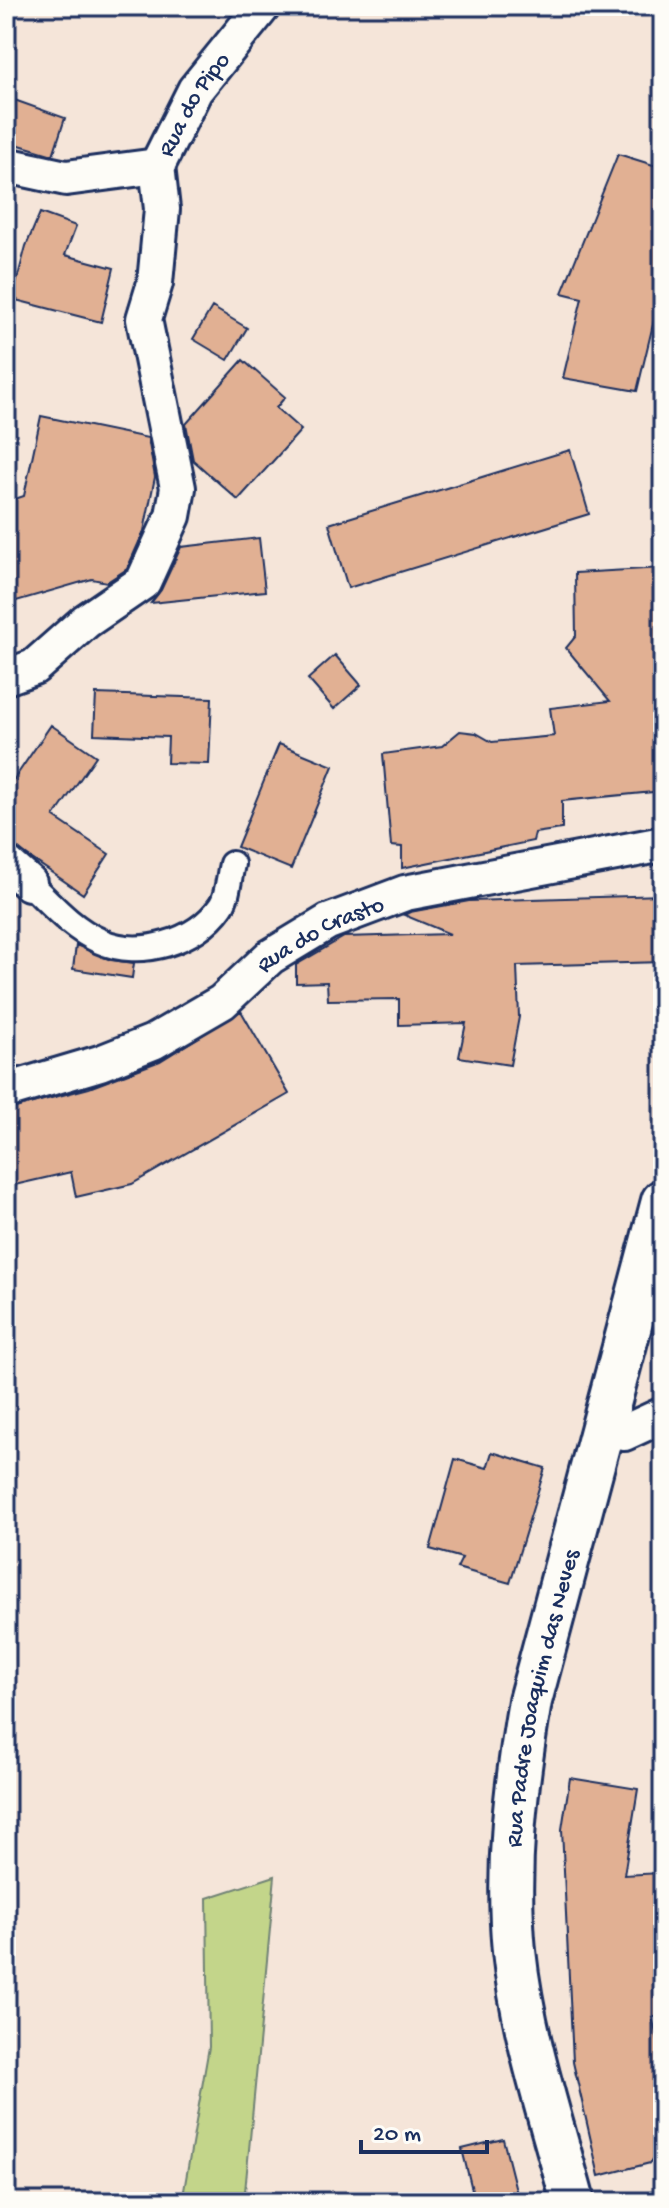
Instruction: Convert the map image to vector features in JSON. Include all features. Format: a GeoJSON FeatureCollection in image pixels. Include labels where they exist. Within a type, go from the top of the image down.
{"type":"FeatureCollection","features":[{"type":"Feature","properties":{"kind":"street","name":"Rua do Pipo"},"geometry":{"type":"LineString","coordinates":[[157,166],[195,90],[263,6]]}},
{"type":"Feature","properties":{"kind":"street"},"geometry":{"type":"LineString","coordinates":[[6,165],[66,178],[157,166],[162,209],[155,283],[144,319],[178,488],[173,516],[143,582],[86,621],[34,667],[6,677]]}},
{"type":"Feature","properties":{"kind":"street","name":"Rua do Crasto"},"geometry":{"type":"LineString","coordinates":[[6,1091],[100,1063],[153,1042],[222,1002],[270,957],[328,922],[405,893],[663,844]]}},
{"type":"Feature","properties":{"kind":"street"},"geometry":{"type":"LineString","coordinates":[[17,873],[70,924],[102,942],[140,950],[186,937],[222,905],[232,864]]}},
{"type":"Feature","properties":{"kind":"street","name":"Rua Padre Joaquim das Neves"},"geometry":{"type":"LineString","coordinates":[[573,2202],[527,2034],[514,1951],[511,1879],[517,1781],[530,1701],[663,1201]]}},
{"type":"Feature","properties":{"kind":"street"},"geometry":{"type":"LineString","coordinates":[[603,1430],[624,1433],[663,1415]]}},
{"type":"Feature","properties":{"kind":"green space"},"geometry":{"type":"Polygon","coordinates":[[[275,1876],[244,2202],[182,2202],[209,2047],[207,1898],[275,1876]]]}},
{"type":"Feature","properties":{"kind":"building"},"geometry":{"type":"Polygon","coordinates":[[[6,97],[65,118],[53,155],[6,141],[6,97]]]}},
{"type":"Feature","properties":{"kind":"building"},"geometry":{"type":"Polygon","coordinates":[[[618,154],[663,168],[663,313],[656,312],[637,391],[563,378],[582,298],[562,293],[618,154]]]}},
{"type":"Feature","properties":{"kind":"building"},"geometry":{"type":"Polygon","coordinates":[[[40,213],[76,226],[65,255],[114,268],[101,322],[12,299],[26,246],[40,213]]]}},
{"type":"Feature","properties":{"kind":"building"},"geometry":{"type":"Polygon","coordinates":[[[212,307],[247,328],[228,360],[193,339],[212,307]]]}},
{"type":"Feature","properties":{"kind":"building"},"geometry":{"type":"Polygon","coordinates":[[[243,360],[285,397],[276,408],[301,430],[238,500],[193,460],[186,424],[243,360]]]}},
{"type":"Feature","properties":{"kind":"building"},"geometry":{"type":"Polygon","coordinates":[[[41,416],[148,438],[155,477],[144,531],[127,569],[107,582],[92,579],[6,604],[6,502],[24,496],[41,416]]]}},
{"type":"Feature","properties":{"kind":"building"},"geometry":{"type":"Polygon","coordinates":[[[570,450],[589,514],[348,588],[329,524],[570,450]]]}},
{"type":"Feature","properties":{"kind":"building"},"geometry":{"type":"Polygon","coordinates":[[[259,538],[265,591],[151,603],[161,590],[181,547],[259,538]]]}},
{"type":"Feature","properties":{"kind":"building"},"geometry":{"type":"Polygon","coordinates":[[[663,568],[663,791],[562,801],[562,829],[535,833],[533,841],[402,868],[402,847],[391,846],[383,754],[442,746],[460,731],[476,733],[492,742],[554,736],[550,708],[610,701],[566,648],[576,636],[575,573],[663,568]]]}},
{"type":"Feature","properties":{"kind":"building"},"geometry":{"type":"Polygon","coordinates":[[[335,655],[361,685],[334,709],[308,679],[335,655]]]}},
{"type":"Feature","properties":{"kind":"building"},"geometry":{"type":"Polygon","coordinates":[[[96,694],[212,698],[209,764],[167,763],[168,737],[94,734],[96,694]]]}},
{"type":"Feature","properties":{"kind":"building"},"geometry":{"type":"Polygon","coordinates":[[[51,725],[96,756],[54,817],[109,854],[83,894],[6,841],[6,791],[51,725]]]}},
{"type":"Feature","properties":{"kind":"building"},"geometry":{"type":"Polygon","coordinates":[[[279,744],[333,766],[291,869],[237,847],[279,744]]]}},
{"type":"Feature","properties":{"kind":"building"},"geometry":{"type":"Polygon","coordinates":[[[663,895],[663,962],[517,966],[519,1017],[510,1065],[459,1057],[466,1023],[399,1025],[399,999],[328,1000],[327,982],[296,983],[296,965],[344,937],[450,934],[404,915],[410,912],[469,901],[663,895]]]}},
{"type":"Feature","properties":{"kind":"building"},"geometry":{"type":"Polygon","coordinates":[[[76,945],[111,960],[134,963],[132,978],[73,969],[76,945]]]}},
{"type":"Feature","properties":{"kind":"building"},"geometry":{"type":"Polygon","coordinates":[[[241,1011],[289,1094],[132,1184],[76,1197],[71,1172],[6,1187],[6,1110],[89,1088],[160,1061],[241,1011]]]}},
{"type":"Feature","properties":{"kind":"building"},"geometry":{"type":"Polygon","coordinates":[[[492,1452],[545,1468],[510,1583],[457,1568],[462,1558],[430,1549],[455,1459],[487,1468],[492,1452]]]}},
{"type":"Feature","properties":{"kind":"building"},"geometry":{"type":"Polygon","coordinates":[[[570,1778],[638,1789],[624,1875],[661,1873],[663,2016],[652,2017],[663,2061],[663,2147],[650,2163],[599,2176],[573,2062],[562,1829],[570,1778]]]}},
{"type":"Feature","properties":{"kind":"building"},"geometry":{"type":"Polygon","coordinates":[[[503,2139],[519,2202],[475,2202],[462,2149],[503,2139]]]}}]}
